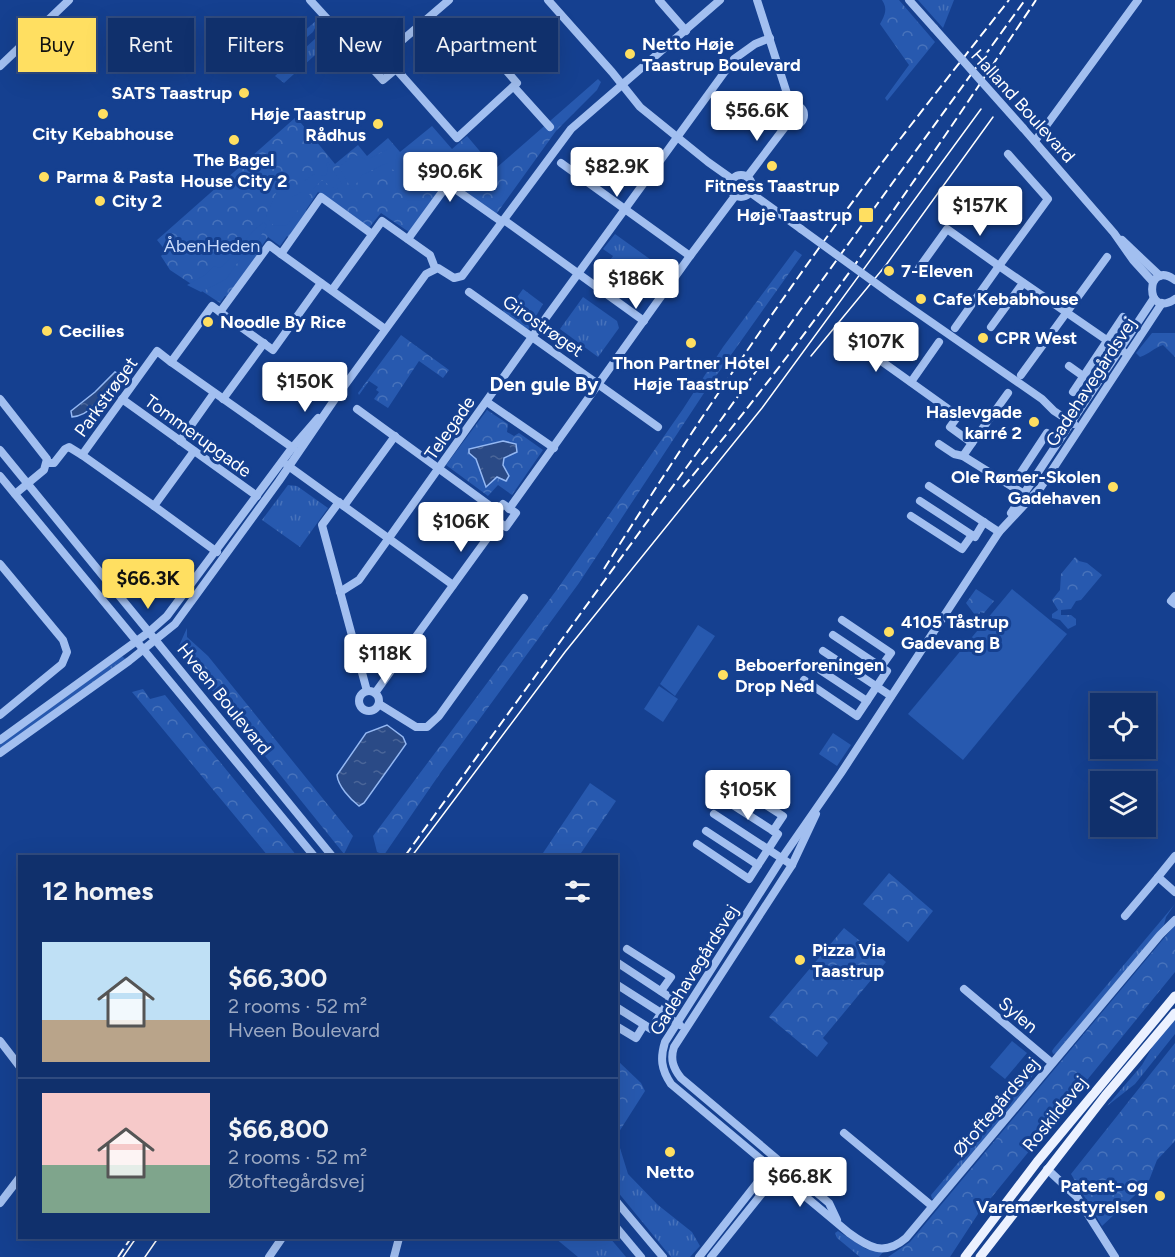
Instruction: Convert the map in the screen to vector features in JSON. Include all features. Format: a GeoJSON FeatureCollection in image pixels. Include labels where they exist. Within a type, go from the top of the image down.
{"type":"FeatureCollection","features":[{"type":"Feature","properties":{"kind":"main road","name":"Roskildevej"},"geometry":{"type":"LineString","coordinates":[[966,1257],[1037,1162],[1175,996]]}},
{"type":"Feature","properties":{"kind":"main road","name":"Roskildevej"},"geometry":{"type":"LineString","coordinates":[[980,1257],[1047,1169],[1175,1013]]}},
{"type":"Feature","properties":{"kind":"street"},"geometry":{"type":"LineString","coordinates":[[0,66],[69,0]]}},
{"type":"Feature","properties":{"kind":"street"},"geometry":{"type":"LineString","coordinates":[[310,0],[327,18]]}},
{"type":"Feature","properties":{"kind":"street"},"geometry":{"type":"LineString","coordinates":[[403,40],[449,0]]}},
{"type":"Feature","properties":{"kind":"street"},"geometry":{"type":"LineString","coordinates":[[548,0],[640,107],[732,179]]}},
{"type":"Feature","properties":{"kind":"street"},"geometry":{"type":"LineString","coordinates":[[659,0],[686,31]]}},
{"type":"Feature","properties":{"kind":"street"},"geometry":{"type":"LineString","coordinates":[[0,753],[143,651],[175,624],[286,464],[426,274],[435,268],[440,268],[454,278],[462,276],[571,129],[720,0]]}},
{"type":"Feature","properties":{"kind":"street"},"geometry":{"type":"LineString","coordinates":[[757,0],[791,106]]}},
{"type":"Feature","properties":{"kind":"street","name":"Halland Boulevard"},"geometry":{"type":"LineString","coordinates":[[909,0],[1077,189],[1153,282]]}},
{"type":"Feature","properties":{"kind":"street"},"geometry":{"type":"LineString","coordinates":[[1035,141],[1138,0]]}},
{"type":"Feature","properties":{"kind":"street","name":"Telegade"},"geometry":{"type":"LineString","coordinates":[[340,592],[359,580],[734,59],[755,44],[770,38]]}},
{"type":"Feature","properties":{"kind":"street"},"geometry":{"type":"LineString","coordinates":[[376,72],[383,80],[392,72]]}},
{"type":"Feature","properties":{"kind":"street"},"geometry":{"type":"LineString","coordinates":[[399,72],[457,138],[518,83],[508,72]]}},
{"type":"Feature","properties":{"kind":"street"},"geometry":{"type":"LineString","coordinates":[[514,87],[550,127]]}},
{"type":"Feature","properties":{"kind":"street"},"geometry":{"type":"LineString","coordinates":[[791,106],[801,108],[804,118],[796,125],[788,123],[784,118],[784,112],[791,106]]}},
{"type":"Feature","properties":{"kind":"street"},"geometry":{"type":"LineString","coordinates":[[748,177],[788,123]]}},
{"type":"Feature","properties":{"kind":"street"},"geometry":{"type":"LineString","coordinates":[[955,328],[1047,199],[1008,154]]}},
{"type":"Feature","properties":{"kind":"street"},"geometry":{"type":"LineString","coordinates":[[561,163],[690,256]]}},
{"type":"Feature","properties":{"kind":"street"},"geometry":{"type":"LineString","coordinates":[[740,175],[748,177],[753,186],[751,193],[745,197],[735,196],[730,190],[732,179],[740,175]]}},
{"type":"Feature","properties":{"kind":"street"},"geometry":{"type":"LineString","coordinates":[[408,239],[448,184],[644,321]]}},
{"type":"Feature","properties":{"kind":"street"},"geometry":{"type":"LineString","coordinates":[[751,193],[1080,428]]}},
{"type":"Feature","properties":{"kind":"street"},"geometry":{"type":"LineString","coordinates":[[509,508],[735,196]]}},
{"type":"Feature","properties":{"kind":"street"},"geometry":{"type":"LineString","coordinates":[[281,254],[321,198],[372,234]]}},
{"type":"Feature","properties":{"kind":"street"},"geometry":{"type":"LineString","coordinates":[[332,290],[382,220],[430,255],[435,268]]}},
{"type":"Feature","properties":{"kind":"street"},"geometry":{"type":"LineString","coordinates":[[919,268],[947,229],[1066,314],[1124,352]]}},
{"type":"Feature","properties":{"kind":"street","name":"Halland Boulevard"},"geometry":{"type":"LineString","coordinates":[[1114,233],[1160,276]]}},
{"type":"Feature","properties":{"kind":"street"},"geometry":{"type":"LineString","coordinates":[[220,312],[269,245],[385,329]]}},
{"type":"Feature","properties":{"kind":"street"},"geometry":{"type":"LineString","coordinates":[[1021,375],[1107,257]]}},
{"type":"Feature","properties":{"kind":"street"},"geometry":{"type":"LineString","coordinates":[[1167,302],[1151,290],[1153,282],[1160,276],[1174,275]]}},
{"type":"Feature","properties":{"kind":"street"},"geometry":{"type":"LineString","coordinates":[[293,448],[171,362],[212,306],[273,350],[321,283]]}},
{"type":"Feature","properties":{"kind":"street"},"geometry":{"type":"LineString","coordinates":[[991,327],[1023,283]]}},
{"type":"Feature","properties":{"kind":"street","name":"Girostrøget"},"geometry":{"type":"LineString","coordinates":[[469,292],[658,427]]}},
{"type":"Feature","properties":{"kind":"street","name":"Gadehavegårdsvej"},"geometry":{"type":"LineString","coordinates":[[778,1173],[671,1084],[664,1074],[661,1054],[665,1042],[782,858],[1004,522],[1072,422],[1124,352],[1167,302]]}},
{"type":"Feature","properties":{"kind":"street"},"geometry":{"type":"LineString","coordinates":[[1073,392],[1124,317]]}},
{"type":"Feature","properties":{"kind":"street"},"geometry":{"type":"LineString","coordinates":[[911,382],[939,342]]}},
{"type":"Feature","properties":{"kind":"street"},"geometry":{"type":"LineString","coordinates":[[223,399],[264,343]]}},
{"type":"Feature","properties":{"kind":"street"},"geometry":{"type":"LineString","coordinates":[[856,343],[958,416],[950,428],[972,443]]}},
{"type":"Feature","properties":{"kind":"street","name":"Parkstrøget"},"geometry":{"type":"LineString","coordinates":[[47,463],[54,463],[69,447],[82,455],[157,351],[171,362]]}},
{"type":"Feature","properties":{"kind":"street","name":"Gadehavegårdsvej"},"geometry":{"type":"LineString","coordinates":[[999,532],[1041,487],[1080,428],[1124,352]]}},
{"type":"Feature","properties":{"kind":"street"},"geometry":{"type":"LineString","coordinates":[[1069,366],[1083,376]]}},
{"type":"Feature","properties":{"kind":"street"},"geometry":{"type":"LineString","coordinates":[[180,441],[214,393]]}},
{"type":"Feature","properties":{"kind":"street"},"geometry":{"type":"LineString","coordinates":[[963,456],[1008,393]]}},
{"type":"Feature","properties":{"kind":"street"},"geometry":{"type":"LineString","coordinates":[[0,740],[136,642],[167,616],[257,496],[286,464],[293,448],[337,396]]}},
{"type":"Feature","properties":{"kind":"street"},"geometry":{"type":"LineString","coordinates":[[0,399],[48,459],[44,470],[15,494]]}},
{"type":"Feature","properties":{"kind":"street","name":"Tommerupgade"},"geometry":{"type":"LineString","coordinates":[[122,399],[257,496]]}},
{"type":"Feature","properties":{"kind":"street"},"geometry":{"type":"LineString","coordinates":[[486,402],[554,448]]}},
{"type":"Feature","properties":{"kind":"street"},"geometry":{"type":"LineString","coordinates":[[357,409],[498,511]]}},
{"type":"Feature","properties":{"kind":"street"},"geometry":{"type":"LineString","coordinates":[[1012,486],[1047,434]]}},
{"type":"Feature","properties":{"kind":"street"},"geometry":{"type":"LineString","coordinates":[[395,436],[342,504],[322,525],[371,692],[379,698],[379,704],[373,711],[362,709],[360,699],[371,692],[499,522]]}},
{"type":"Feature","properties":{"kind":"street"},"geometry":{"type":"LineString","coordinates":[[939,444],[954,454],[963,456],[1024,494]]}},
{"type":"Feature","properties":{"kind":"street","name":"Hveen Boulevard"},"geometry":{"type":"LineString","coordinates":[[0,450],[331,855]]}},
{"type":"Feature","properties":{"kind":"street"},"geometry":{"type":"LineString","coordinates":[[154,506],[194,451]]}},
{"type":"Feature","properties":{"kind":"street"},"geometry":{"type":"LineString","coordinates":[[82,455],[217,552]]}},
{"type":"Feature","properties":{"kind":"street"},"geometry":{"type":"LineString","coordinates":[[286,464],[453,585]]}},
{"type":"Feature","properties":{"kind":"street","name":"Hveen Boulevard"},"geometry":{"type":"LineString","coordinates":[[0,476],[313,855]]}},
{"type":"Feature","properties":{"kind":"street"},"geometry":{"type":"LineString","coordinates":[[929,486],[999,532]]}},
{"type":"Feature","properties":{"kind":"street"},"geometry":{"type":"LineString","coordinates":[[920,501],[975,537],[984,522]]}},
{"type":"Feature","properties":{"kind":"street"},"geometry":{"type":"LineString","coordinates":[[503,504],[509,508],[516,513],[506,527],[493,518],[503,504]]}},
{"type":"Feature","properties":{"kind":"street"},"geometry":{"type":"LineString","coordinates":[[911,516],[962,549],[972,535]]}},
{"type":"Feature","properties":{"kind":"street"},"geometry":{"type":"LineString","coordinates":[[0,564],[63,640],[68,652],[62,664],[0,716]]}},
{"type":"Feature","properties":{"kind":"street"},"geometry":{"type":"LineString","coordinates":[[1175,596],[1171,601],[1175,604]]}},
{"type":"Feature","properties":{"kind":"street"},"geometry":{"type":"LineString","coordinates":[[379,704],[416,727],[427,727],[439,716],[524,598]]}},
{"type":"Feature","properties":{"kind":"street"},"geometry":{"type":"LineString","coordinates":[[842,620],[891,653],[881,667]]}},
{"type":"Feature","properties":{"kind":"street"},"geometry":{"type":"LineString","coordinates":[[804,680],[857,716],[887,671],[832,635]]}},
{"type":"Feature","properties":{"kind":"street"},"geometry":{"type":"LineString","coordinates":[[823,651],[891,696]]}},
{"type":"Feature","properties":{"kind":"street"},"geometry":{"type":"LineString","coordinates":[[814,666],[867,701]]}},
{"type":"Feature","properties":{"kind":"street"},"geometry":{"type":"LineString","coordinates":[[735,784],[783,816],[773,831]]}},
{"type":"Feature","properties":{"kind":"street","name":"Gadehavegårdsvej"},"geometry":{"type":"LineString","coordinates":[[785,1165],[676,1072],[672,1053],[792,865],[829,789]]}},
{"type":"Feature","properties":{"kind":"street"},"geometry":{"type":"LineString","coordinates":[[697,844],[749,879],[769,849],[778,834],[725,800]]}},
{"type":"Feature","properties":{"kind":"street"},"geometry":{"type":"LineString","coordinates":[[714,814],[792,865]]}},
{"type":"Feature","properties":{"kind":"street"},"geometry":{"type":"LineString","coordinates":[[706,831],[758,865]]}},
{"type":"Feature","properties":{"kind":"street"},"geometry":{"type":"LineString","coordinates":[[1125,916],[1175,856]]}},
{"type":"Feature","properties":{"kind":"street"},"geometry":{"type":"LineString","coordinates":[[1158,877],[1175,892]]}},
{"type":"Feature","properties":{"kind":"street","name":"Øtoftegårdsvej"},"geometry":{"type":"LineString","coordinates":[[1160,935],[1175,913]]}},
{"type":"Feature","properties":{"kind":"street","name":"Øtoftegårdsvej"},"geometry":{"type":"LineString","coordinates":[[778,1173],[864,1244],[875,1249],[888,1248],[906,1238],[1175,920]]}},
{"type":"Feature","properties":{"kind":"street"},"geometry":{"type":"LineString","coordinates":[[627,949],[671,977],[661,992]]}},
{"type":"Feature","properties":{"kind":"street"},"geometry":{"type":"LineString","coordinates":[[618,963],[671,998],[651,1029],[618,1008]]}},
{"type":"Feature","properties":{"kind":"street"},"geometry":{"type":"LineString","coordinates":[[618,985],[686,1029]]}},
{"type":"Feature","properties":{"kind":"street","name":"Sylen"},"geometry":{"type":"LineString","coordinates":[[964,989],[1052,1063]]}},
{"type":"Feature","properties":{"kind":"street"},"geometry":{"type":"LineString","coordinates":[[618,1027],[636,1038],[644,1025]]}},
{"type":"Feature","properties":{"kind":"street"},"geometry":{"type":"LineString","coordinates":[[0,1041],[18,1064]]}},
{"type":"Feature","properties":{"kind":"street"},"geometry":{"type":"LineString","coordinates":[[844,1133],[932,1206]]}},
{"type":"Feature","properties":{"kind":"street"},"geometry":{"type":"LineString","coordinates":[[699,1257],[777,1158]]}},
{"type":"Feature","properties":{"kind":"street"},"geometry":{"type":"LineString","coordinates":[[711,1257],[785,1165]]}},
{"type":"Feature","properties":{"kind":"street","name":"Øtoftegårdsvej"},"geometry":{"type":"LineString","coordinates":[[785,1165],[828,1203],[839,1224]]}},
{"type":"Feature","properties":{"kind":"street"},"geometry":{"type":"LineString","coordinates":[[1047,1169],[1077,1197],[1115,1257]]}},
{"type":"Feature","properties":{"kind":"street"},"geometry":{"type":"LineString","coordinates":[[0,1203],[18,1180]]}},
{"type":"Feature","properties":{"kind":"street"},"geometry":{"type":"LineString","coordinates":[[618,1203],[663,1257]]}},
{"type":"Feature","properties":{"kind":"street"},"geometry":{"type":"LineString","coordinates":[[618,1229],[641,1257]]}},
{"type":"Feature","properties":{"kind":"street"},"geometry":{"type":"LineString","coordinates":[[269,1257],[281,1239]]}},
{"type":"Feature","properties":{"kind":"street"},"geometry":{"type":"LineString","coordinates":[[394,1257],[399,1239]]}},
{"type":"Feature","properties":{"kind":"green space"},"geometry":{"type":"Polygon","coordinates":[[[882,0],[899,0],[935,42],[887,101],[885,98],[909,65],[880,24],[885,12],[882,0]]]}},
{"type":"Feature","properties":{"kind":"green space"},"geometry":{"type":"Polygon","coordinates":[[[918,0],[954,0],[943,28],[918,0]]]}},
{"type":"Feature","properties":{"kind":"green space"},"geometry":{"type":"Polygon","coordinates":[[[317,20],[313,32],[305,39],[305,30],[317,20]]]}},
{"type":"Feature","properties":{"kind":"green space"},"geometry":{"type":"Polygon","coordinates":[[[317,37],[317,53],[305,64],[305,48],[317,37]]]}},
{"type":"Feature","properties":{"kind":"green space"},"geometry":{"type":"Polygon","coordinates":[[[279,72],[296,72],[284,83],[275,76],[279,72]]]}},
{"type":"Feature","properties":{"kind":"green space","name":"ÅbenHeden"},"geometry":{"type":"Polygon","coordinates":[[[598,79],[601,82],[597,90],[556,131],[492,220],[445,185],[409,232],[381,213],[368,229],[318,192],[306,210],[308,212],[290,238],[287,236],[280,246],[268,237],[257,253],[259,255],[228,297],[225,296],[220,303],[170,270],[161,256],[166,251],[157,240],[296,117],[335,164],[358,145],[367,156],[388,138],[400,152],[432,126],[452,149],[467,136],[495,169],[598,79]]]}},
{"type":"Feature","properties":{"kind":"green space"},"geometry":{"type":"Polygon","coordinates":[[[390,148],[421,184],[413,186],[405,177],[400,177],[387,163],[362,175],[352,190],[339,167],[355,155],[367,160],[390,148]]]}},
{"type":"Feature","properties":{"kind":"green space"},"geometry":{"type":"Polygon","coordinates":[[[328,162],[342,184],[336,184],[339,192],[322,180],[287,225],[274,226],[266,216],[278,189],[293,197],[303,191],[303,182],[317,172],[323,176],[326,175],[328,162]]]}},
{"type":"Feature","properties":{"kind":"green space"},"geometry":{"type":"Polygon","coordinates":[[[264,222],[267,226],[258,240],[252,242],[226,279],[201,292],[187,285],[205,275],[214,266],[220,268],[264,222]]]}},
{"type":"Feature","properties":{"kind":"green space"},"geometry":{"type":"Polygon","coordinates":[[[615,234],[672,275],[662,288],[650,280],[642,292],[635,294],[602,271],[613,256],[603,249],[615,234]]]}},
{"type":"Feature","properties":{"kind":"green space"},"geometry":{"type":"Polygon","coordinates":[[[795,250],[802,255],[704,393],[579,583],[441,772],[384,855],[377,852],[373,836],[558,588],[683,409],[723,347],[795,250]]]}},
{"type":"Feature","properties":{"kind":"green space"},"geometry":{"type":"Polygon","coordinates":[[[523,289],[543,304],[528,330],[503,311],[507,305],[510,307],[523,289]]]}},
{"type":"Feature","properties":{"kind":"green space"},"geometry":{"type":"Polygon","coordinates":[[[583,297],[617,321],[619,328],[598,357],[560,329],[583,297]]]}},
{"type":"Feature","properties":{"kind":"green space"},"geometry":{"type":"Polygon","coordinates":[[[1152,333],[1175,333],[1175,357],[1163,345],[1140,357],[1136,353],[1152,333]]]}},
{"type":"Feature","properties":{"kind":"green space"},"geometry":{"type":"Polygon","coordinates":[[[401,335],[449,370],[443,378],[419,361],[388,408],[374,399],[379,392],[376,390],[378,387],[369,381],[359,395],[358,393],[401,335]]]}},
{"type":"Feature","properties":{"kind":"green space"},"geometry":{"type":"Polygon","coordinates":[[[487,410],[508,424],[507,432],[514,436],[519,433],[543,450],[512,495],[498,485],[488,496],[446,465],[487,410]]]}},
{"type":"Feature","properties":{"kind":"green space"},"geometry":{"type":"Polygon","coordinates":[[[288,485],[297,486],[328,508],[300,547],[262,520],[288,485]]]}},
{"type":"Feature","properties":{"kind":"green space"},"geometry":{"type":"Polygon","coordinates":[[[1075,557],[1102,575],[1071,609],[1061,610],[1061,615],[1071,615],[1076,619],[1076,625],[1068,629],[1060,620],[1052,618],[1052,614],[1058,610],[1052,600],[1060,590],[1061,574],[1075,557]]]}},
{"type":"Feature","properties":{"kind":"green space"},"geometry":{"type":"Polygon","coordinates":[[[976,589],[994,601],[984,613],[980,612],[979,616],[975,615],[966,603],[976,589]]]}},
{"type":"Feature","properties":{"kind":"green space"},"geometry":{"type":"Polygon","coordinates":[[[1012,589],[1067,634],[963,760],[908,714],[1012,589]]]}},
{"type":"Feature","properties":{"kind":"green space"},"geometry":{"type":"Polygon","coordinates":[[[698,625],[715,636],[675,696],[660,684],[698,625]]]}},
{"type":"Feature","properties":{"kind":"green space"},"geometry":{"type":"Polygon","coordinates":[[[187,628],[187,637],[208,656],[353,836],[344,854],[178,648],[187,628]]]}},
{"type":"Feature","properties":{"kind":"green space"},"geometry":{"type":"Polygon","coordinates":[[[122,656],[125,659],[0,749],[0,744],[122,656]]]}},
{"type":"Feature","properties":{"kind":"green space"},"geometry":{"type":"Polygon","coordinates":[[[659,686],[678,699],[663,722],[644,709],[659,686]]]}},
{"type":"Feature","properties":{"kind":"green space"},"geometry":{"type":"Polygon","coordinates":[[[143,689],[150,699],[165,695],[296,855],[267,855],[132,692],[143,689]]]}},
{"type":"Feature","properties":{"kind":"green space"},"geometry":{"type":"Polygon","coordinates":[[[833,733],[851,745],[837,766],[819,754],[833,733]]]}},
{"type":"Feature","properties":{"kind":"green space"},"geometry":{"type":"Polygon","coordinates":[[[590,783],[616,801],[580,855],[542,855],[590,783]]]}},
{"type":"Feature","properties":{"kind":"green space"},"geometry":{"type":"Polygon","coordinates":[[[889,873],[933,911],[908,942],[863,904],[889,873]]]}},
{"type":"Feature","properties":{"kind":"green space"},"geometry":{"type":"Polygon","coordinates":[[[1175,904],[1166,917],[1164,925],[1053,1054],[1054,1048],[1175,904]]]}},
{"type":"Feature","properties":{"kind":"green space"},"geometry":{"type":"Polygon","coordinates":[[[1175,925],[1175,972],[978,1214],[950,1257],[888,1257],[910,1242],[1175,925]]]}},
{"type":"Feature","properties":{"kind":"green space"},"geometry":{"type":"Polygon","coordinates":[[[844,928],[886,962],[823,1038],[828,1043],[817,1057],[769,1017],[844,928]]]}},
{"type":"Feature","properties":{"kind":"green space"},"geometry":{"type":"Polygon","coordinates":[[[1175,1019],[1175,1034],[1135,1084],[1107,1106],[1142,1065],[1154,1044],[1175,1019]]]}},
{"type":"Feature","properties":{"kind":"green space"},"geometry":{"type":"Polygon","coordinates":[[[1012,1041],[1027,1053],[1005,1079],[990,1067],[1012,1041]]]}},
{"type":"Feature","properties":{"kind":"green space"},"geometry":{"type":"Polygon","coordinates":[[[1175,1043],[1175,1141],[1157,1160],[1148,1183],[1102,1226],[1071,1174],[1175,1043]]]}},
{"type":"Feature","properties":{"kind":"green space"},"geometry":{"type":"Polygon","coordinates":[[[618,1061],[641,1083],[645,1091],[618,1133],[618,1061]]]}},
{"type":"Feature","properties":{"kind":"green space"},"geometry":{"type":"Polygon","coordinates":[[[1042,1063],[1031,1078],[1029,1086],[932,1199],[931,1195],[1042,1063]]]}},
{"type":"Feature","properties":{"kind":"green space"},"geometry":{"type":"Polygon","coordinates":[[[618,1142],[628,1174],[658,1205],[692,1232],[700,1246],[690,1257],[671,1257],[618,1192],[618,1142]]]}},
{"type":"Feature","properties":{"kind":"green space"},"geometry":{"type":"Polygon","coordinates":[[[838,1231],[866,1249],[883,1252],[879,1257],[860,1257],[837,1238],[835,1233],[838,1231]]]}},
{"type":"Feature","properties":{"kind":"green space"},"geometry":{"type":"Polygon","coordinates":[[[556,1239],[611,1239],[626,1257],[578,1257],[556,1239]]]}},
{"type":"Feature","properties":{"kind":"water"},"geometry":{"type":"Polygon","coordinates":[[[115,372],[119,374],[99,401],[87,412],[72,417],[71,411],[115,372]]]}},
{"type":"Feature","properties":{"kind":"water"},"geometry":{"type":"Polygon","coordinates":[[[503,441],[516,444],[517,452],[504,458],[503,465],[509,476],[506,481],[497,477],[486,487],[476,459],[469,453],[469,449],[503,441]]]}},
{"type":"Feature","properties":{"kind":"water"},"geometry":{"type":"Polygon","coordinates":[[[387,725],[403,737],[406,744],[364,803],[359,806],[345,792],[337,775],[366,733],[387,725]]]}},
{"type":"Feature","properties":{"kind":"tram line"},"geometry":{"type":"LineString","coordinates":[[413,855],[565,652],[762,408],[981,109]]}},
{"type":"Feature","properties":{"kind":"tram line"},"geometry":{"type":"LineString","coordinates":[[811,356],[886,265],[993,117]]}},
{"type":"Feature","properties":{"kind":"tram line"},"geometry":{"type":"LineString","coordinates":[[123,1257],[135,1239]]}},
{"type":"Feature","properties":{"kind":"tram line"},"geometry":{"type":"LineString","coordinates":[[145,1257],[157,1239]]}},
{"type":"Feature","properties":{"kind":"railway"},"geometry":{"type":"LineString","coordinates":[[604,569],[711,404],[795,281],[846,210],[1009,0]]}},
{"type":"Feature","properties":{"kind":"railway"},"geometry":{"type":"LineString","coordinates":[[406,855],[1025,0]]}},
{"type":"Feature","properties":{"kind":"railway"},"geometry":{"type":"LineString","coordinates":[[683,487],[731,429],[822,310],[910,187],[1036,0]]}},
{"type":"Feature","properties":{"kind":"railway"},"geometry":{"type":"LineString","coordinates":[[118,1257],[130,1239]]}},
{"type":"Feature","properties":{"kind":"place","name":"Netto Høje Taastrup Boulevard"},"geometry":{"type":"Point","coordinates":[630,54]}},
{"type":"Feature","properties":{"kind":"place","name":"SATS Taastrup"},"geometry":{"type":"Point","coordinates":[244,93]}},
{"type":"Feature","properties":{"kind":"place","name":"City Kebabhouse"},"geometry":{"type":"Point","coordinates":[103,114]}},
{"type":"Feature","properties":{"kind":"place","name":"Høje Taastrup Rådhus"},"geometry":{"type":"Point","coordinates":[378,124]}},
{"type":"Feature","properties":{"kind":"place","name":"The Bagel House City 2"},"geometry":{"type":"Point","coordinates":[234,140]}},
{"type":"Feature","properties":{"kind":"place","name":"Fitness Taastrup"},"geometry":{"type":"Point","coordinates":[772,166]}},
{"type":"Feature","properties":{"kind":"place","name":"Parma & Pasta"},"geometry":{"type":"Point","coordinates":[44,177]}},
{"type":"Feature","properties":{"kind":"place","name":"City 2"},"geometry":{"type":"Point","coordinates":[100,201]}},
{"type":"Feature","properties":{"kind":"place","name":"Høje Taastrup"},"geometry":{"type":"Point","coordinates":[866,215]}},
{"type":"Feature","properties":{"kind":"place","name":"7-Eleven"},"geometry":{"type":"Point","coordinates":[889,271]}},
{"type":"Feature","properties":{"kind":"place","name":"Cafe Kebabhouse"},"geometry":{"type":"Point","coordinates":[921,299]}},
{"type":"Feature","properties":{"kind":"place","name":"Noodle By Rice"},"geometry":{"type":"Point","coordinates":[208,322]}},
{"type":"Feature","properties":{"kind":"place","name":"Cecilies"},"geometry":{"type":"Point","coordinates":[47,331]}},
{"type":"Feature","properties":{"kind":"place","name":"CPR West"},"geometry":{"type":"Point","coordinates":[983,338]}},
{"type":"Feature","properties":{"kind":"place","name":"Thon Partner Hotel Høje Taastrup"},"geometry":{"type":"Point","coordinates":[691,343]}},
{"type":"Feature","properties":{"kind":"place","name":"Haslevgade karré 2"},"geometry":{"type":"Point","coordinates":[1034,422]}},
{"type":"Feature","properties":{"kind":"place","name":"Ole Rømer-Skolen Gadehaven"},"geometry":{"type":"Point","coordinates":[1113,487]}},
{"type":"Feature","properties":{"kind":"place","name":"4105 Tåstrup Gadevang B"},"geometry":{"type":"Point","coordinates":[889,632]}},
{"type":"Feature","properties":{"kind":"place","name":"Beboerforeningen Drop Ned"},"geometry":{"type":"Point","coordinates":[723,675]}},
{"type":"Feature","properties":{"kind":"place","name":"Pizza Via Taastrup"},"geometry":{"type":"Point","coordinates":[800,960]}},
{"type":"Feature","properties":{"kind":"place","name":"Netto"},"geometry":{"type":"Point","coordinates":[670,1152]}},
{"type":"Feature","properties":{"kind":"place","name":"Patent- og Varemærkestyrelsen"},"geometry":{"type":"Point","coordinates":[1160,1196]}},
{"type":"Feature","properties":{"kind":"district","name":"Den gule By"},"geometry":{"type":"Point","coordinates":[544,384]}}]}
